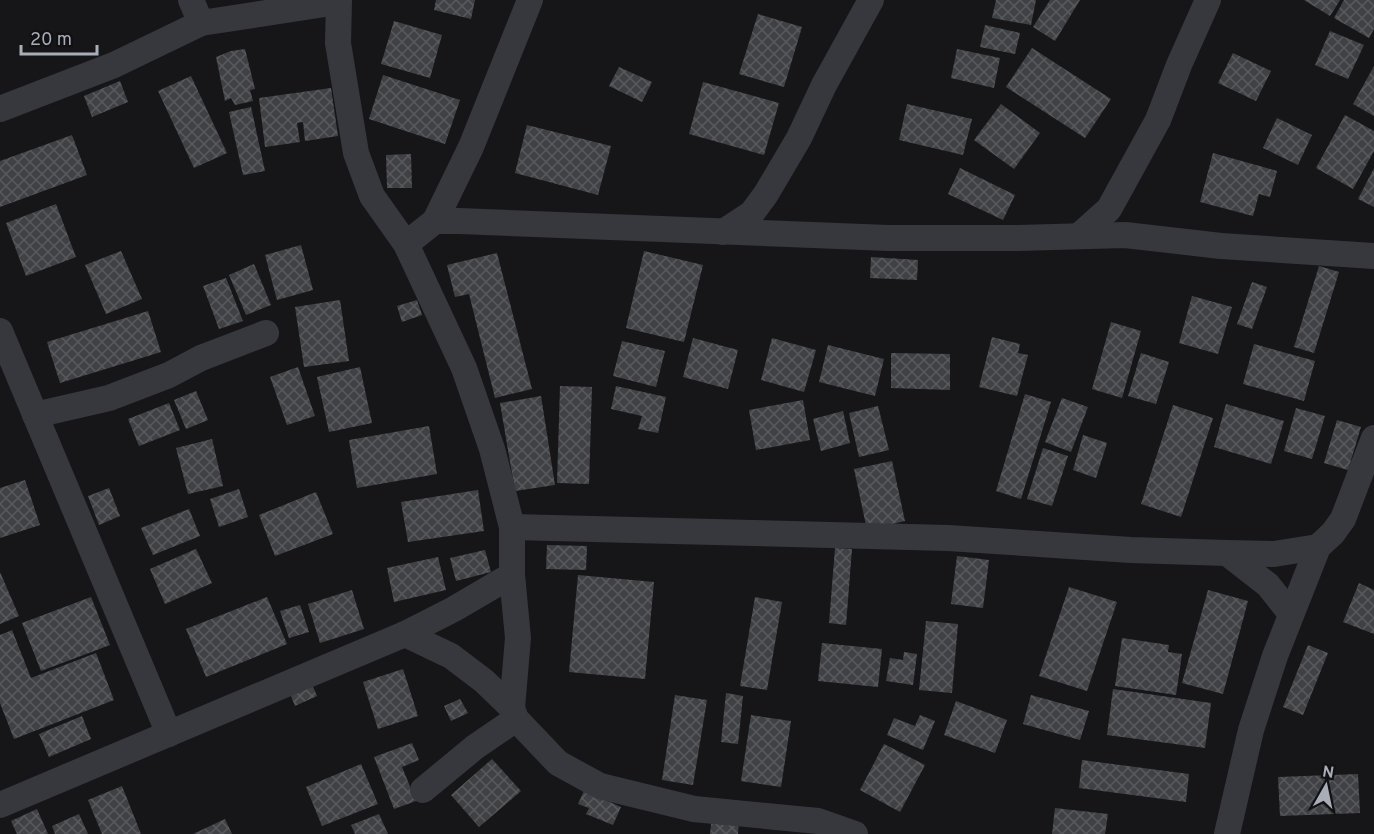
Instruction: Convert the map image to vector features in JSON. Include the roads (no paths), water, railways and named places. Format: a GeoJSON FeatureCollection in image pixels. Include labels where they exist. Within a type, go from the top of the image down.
{"type":"FeatureCollection","features":[{"type":"Feature","properties":{"kind":"street"},"geometry":{"type":"LineString","coordinates":[[406,244],[435,221],[471,147],[530,0]]}},
{"type":"Feature","properties":{"kind":"street"},"geometry":{"type":"LineString","coordinates":[[723,232],[752,213],[766,194],[799,138],[824,85],[871,0]]}},
{"type":"Feature","properties":{"kind":"street"},"geometry":{"type":"LineString","coordinates":[[1080,235],[1109,208],[1158,120],[1208,0]]}},
{"type":"Feature","properties":{"kind":"street"},"geometry":{"type":"LineString","coordinates":[[0,109],[114,65],[196,11],[338,1],[338,43],[356,153],[372,196],[406,244],[464,369],[492,449],[512,527],[512,576],[518,638],[514,713],[492,734],[423,790]]}},
{"type":"Feature","properties":{"kind":"street"},"geometry":{"type":"LineString","coordinates":[[1109,208],[1125,235]]}},
{"type":"Feature","properties":{"kind":"street"},"geometry":{"type":"LineString","coordinates":[[435,221],[900,238],[1125,235],[1221,246],[1374,256]]}},
{"type":"Feature","properties":{"kind":"street"},"geometry":{"type":"LineString","coordinates":[[0,331],[169,734]]}},
{"type":"Feature","properties":{"kind":"street"},"geometry":{"type":"LineString","coordinates":[[35,415],[109,398],[266,333]]}},
{"type":"Feature","properties":{"kind":"street"},"geometry":{"type":"LineString","coordinates":[[1227,834],[1251,730],[1291,614],[1318,547],[1333,533],[1343,519],[1374,438]]}},
{"type":"Feature","properties":{"kind":"street"},"geometry":{"type":"LineString","coordinates":[[512,527],[948,538],[1131,550],[1227,553],[1274,554],[1318,547]]}},
{"type":"Feature","properties":{"kind":"street"},"geometry":{"type":"LineString","coordinates":[[1227,553],[1268,585],[1291,614]]}},
{"type":"Feature","properties":{"kind":"street"},"geometry":{"type":"LineString","coordinates":[[0,805],[405,634],[512,576]]}},
{"type":"Feature","properties":{"kind":"street"},"geometry":{"type":"LineString","coordinates":[[405,634],[451,656],[484,681],[558,763],[600,786],[694,809],[818,821],[855,834]]}}]}
